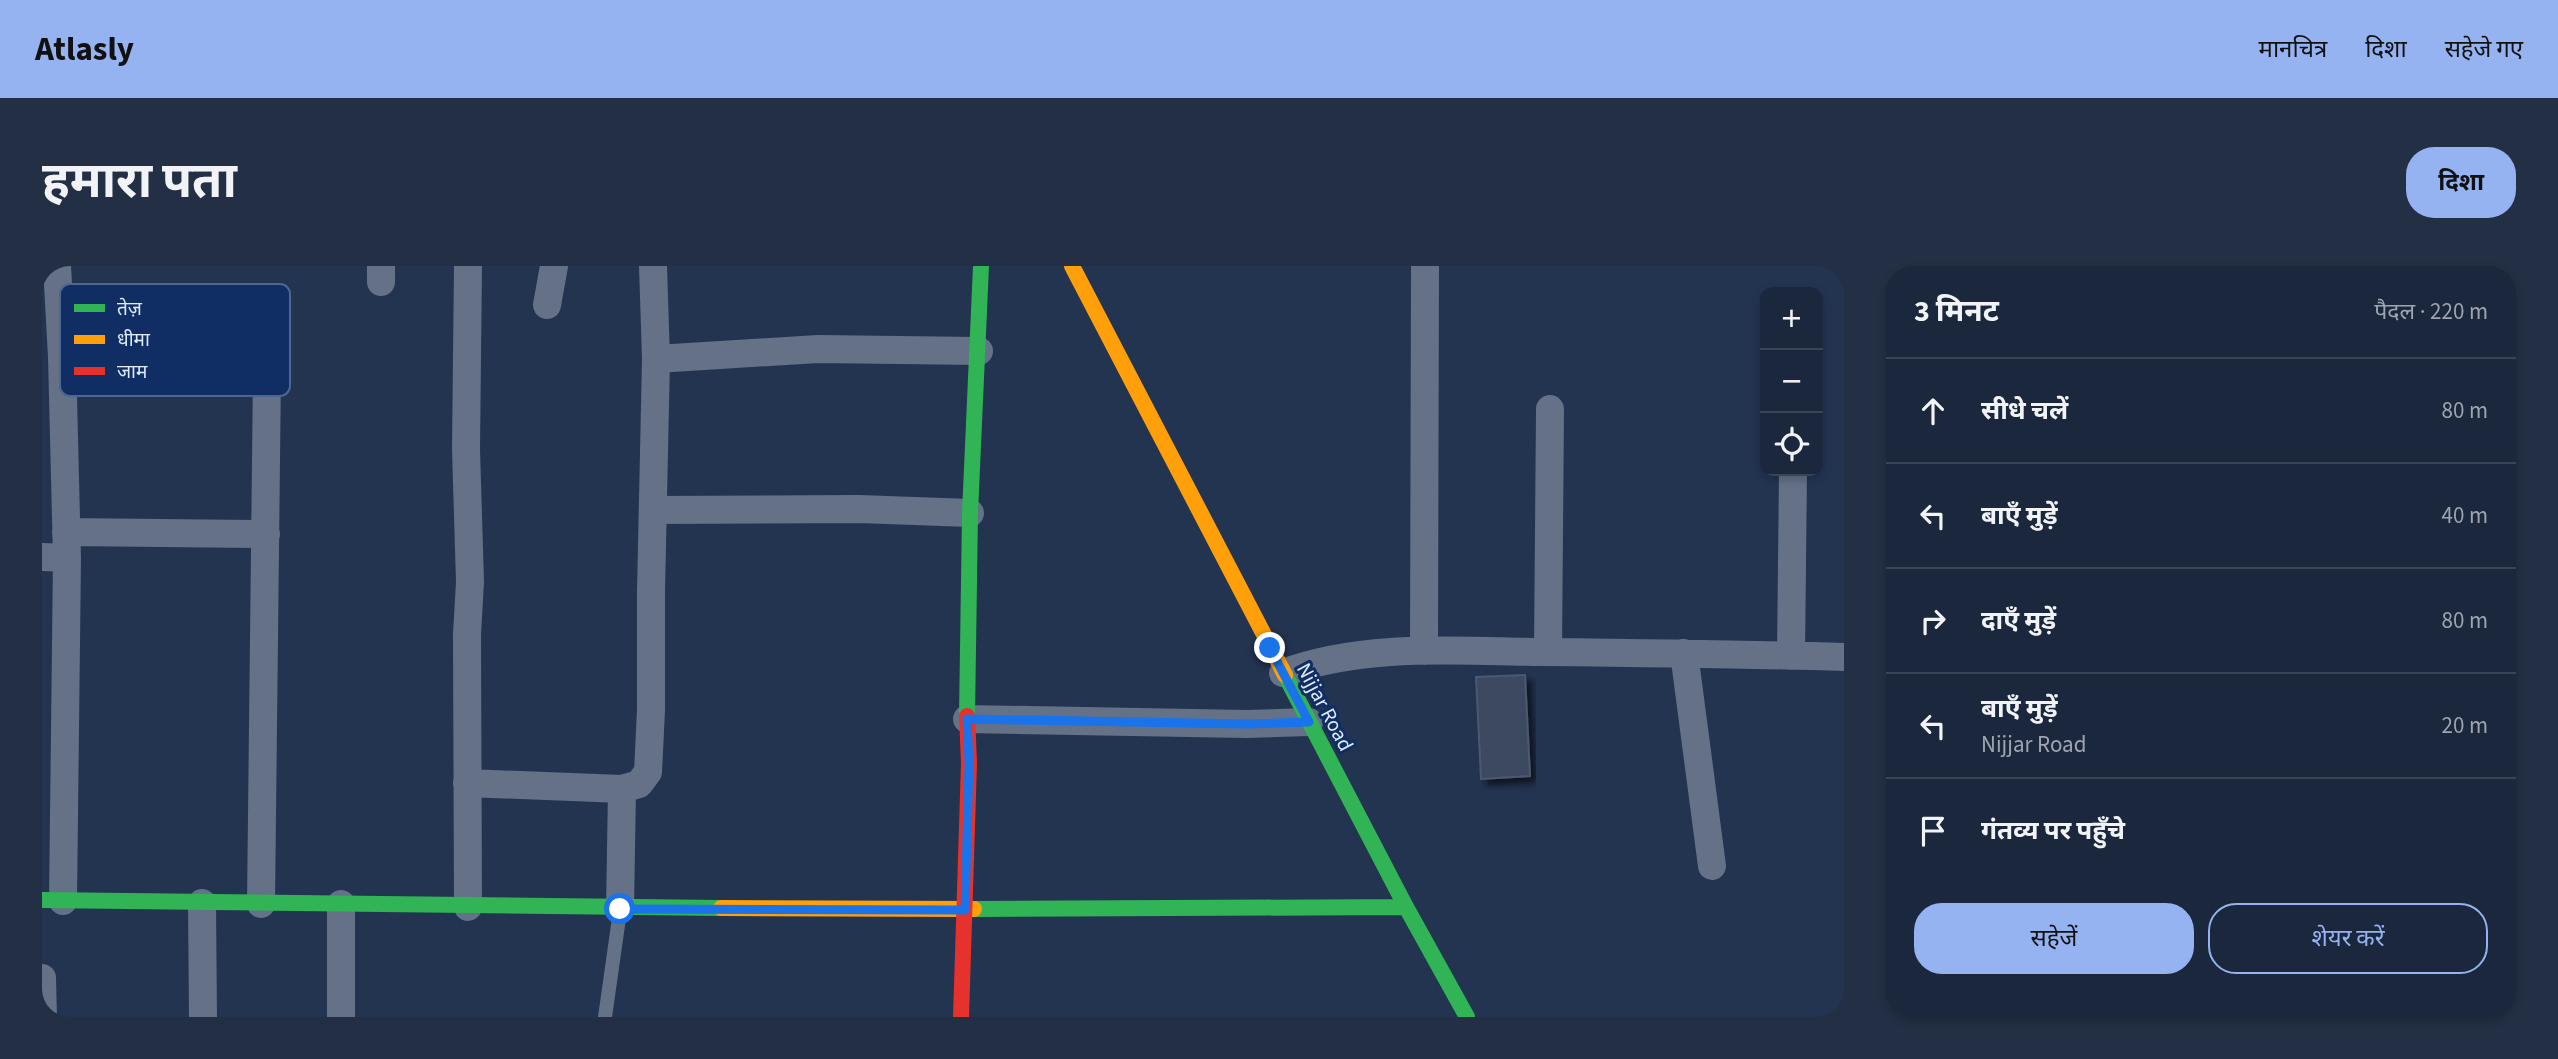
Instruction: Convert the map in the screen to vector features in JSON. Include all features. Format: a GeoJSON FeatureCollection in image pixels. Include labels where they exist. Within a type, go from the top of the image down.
{"type":"FeatureCollection","features":[{"type":"Feature","properties":{"kind":"street"},"geometry":{"type":"LineString","coordinates":[[57,266],[54,471],[59,549],[53,718],[52,900],[620,909],[965,910],[1406,906]]}},
{"type":"Feature","properties":{"kind":"street"},"geometry":{"type":"LineString","coordinates":[[468,266],[468,907]]}},
{"type":"Feature","properties":{"kind":"street"},"geometry":{"type":"LineString","coordinates":[[547,305],[554,266]]}},
{"type":"Feature","properties":{"kind":"street"},"geometry":{"type":"LineString","coordinates":[[467,783],[622,789],[639,784],[648,772],[656,359],[653,266]]}},
{"type":"Feature","properties":{"kind":"street"},"geometry":{"type":"LineString","coordinates":[[961,1017],[969,763],[967,719],[970,513],[981,266]]}},
{"type":"Feature","properties":{"kind":"street","name":"Nijjar Road"},"geometry":{"type":"LineString","coordinates":[[1072,266],[1283,673],[1467,1017]]}},
{"type":"Feature","properties":{"kind":"street"},"geometry":{"type":"LineString","coordinates":[[1424,651],[1425,266]]}},
{"type":"Feature","properties":{"kind":"street"},"geometry":{"type":"LineString","coordinates":[[656,359],[818,349],[979,351]]}},
{"type":"Feature","properties":{"kind":"street"},"geometry":{"type":"LineString","coordinates":[[261,904],[267,396]]}},
{"type":"Feature","properties":{"kind":"street"},"geometry":{"type":"LineString","coordinates":[[1548,652],[1550,409]]}},
{"type":"Feature","properties":{"kind":"street"},"geometry":{"type":"LineString","coordinates":[[1791,656],[1793,476]]}},
{"type":"Feature","properties":{"kind":"street"},"geometry":{"type":"LineString","coordinates":[[653,510],[859,509],[970,513]]}},
{"type":"Feature","properties":{"kind":"street"},"geometry":{"type":"LineString","coordinates":[[59,549],[266,534]]}},
{"type":"Feature","properties":{"kind":"street"},"geometry":{"type":"LineString","coordinates":[[1283,673],[1311,663],[1342,657],[1424,651],[1844,657]]}},
{"type":"Feature","properties":{"kind":"street"},"geometry":{"type":"LineString","coordinates":[[1684,653],[1712,866]]}},
{"type":"Feature","properties":{"kind":"street"},"geometry":{"type":"LineString","coordinates":[[967,719],[1247,724],[1309,722]]}},
{"type":"Feature","properties":{"kind":"street"},"geometry":{"type":"LineString","coordinates":[[620,909],[622,789]]}},
{"type":"Feature","properties":{"kind":"street"},"geometry":{"type":"LineString","coordinates":[[202,903],[204,1017]]}},
{"type":"Feature","properties":{"kind":"street"},"geometry":{"type":"LineString","coordinates":[[341,904],[341,1017]]}},
{"type":"Feature","properties":{"kind":"street"},"geometry":{"type":"LineString","coordinates":[[42,978],[43,1017]]}},
{"type":"Feature","properties":{"kind":"lane"},"geometry":{"type":"LineString","coordinates":[[605,1017],[620,909]]}},
{"type":"Feature","properties":{"kind":"building"},"geometry":{"type":"Polygon","coordinates":[[[1525,675],[1530,776],[1481,779],[1476,677],[1525,675]]]}},
{"type":"Feature","properties":{"kind":"traffic: fast"},"geometry":{"type":"LineString","coordinates":[[967,716],[970,513],[981,266]]}},
{"type":"Feature","properties":{"kind":"traffic: fast"},"geometry":{"type":"LineString","coordinates":[[1285,675],[1406,907],[1467,1017]]}},
{"type":"Feature","properties":{"kind":"traffic: fast"},"geometry":{"type":"LineString","coordinates":[[42,900],[721,908]]}},
{"type":"Feature","properties":{"kind":"traffic: fast"},"geometry":{"type":"LineString","coordinates":[[974,909],[1406,907]]}},
{"type":"Feature","properties":{"kind":"traffic: slow"},"geometry":{"type":"LineString","coordinates":[[1072,266],[1285,675]]}},
{"type":"Feature","properties":{"kind":"traffic: slow"},"geometry":{"type":"LineString","coordinates":[[721,908],[974,909]]}},
{"type":"Feature","properties":{"kind":"traffic: jam"},"geometry":{"type":"LineString","coordinates":[[961,1017],[969,763],[967,716]]}},
{"type":"Feature","properties":{"kind":"route"},"geometry":{"type":"LineString","coordinates":[[620,909],[965,910],[969,763],[967,719],[1247,724],[1309,722],[1270,648]]}}]}
